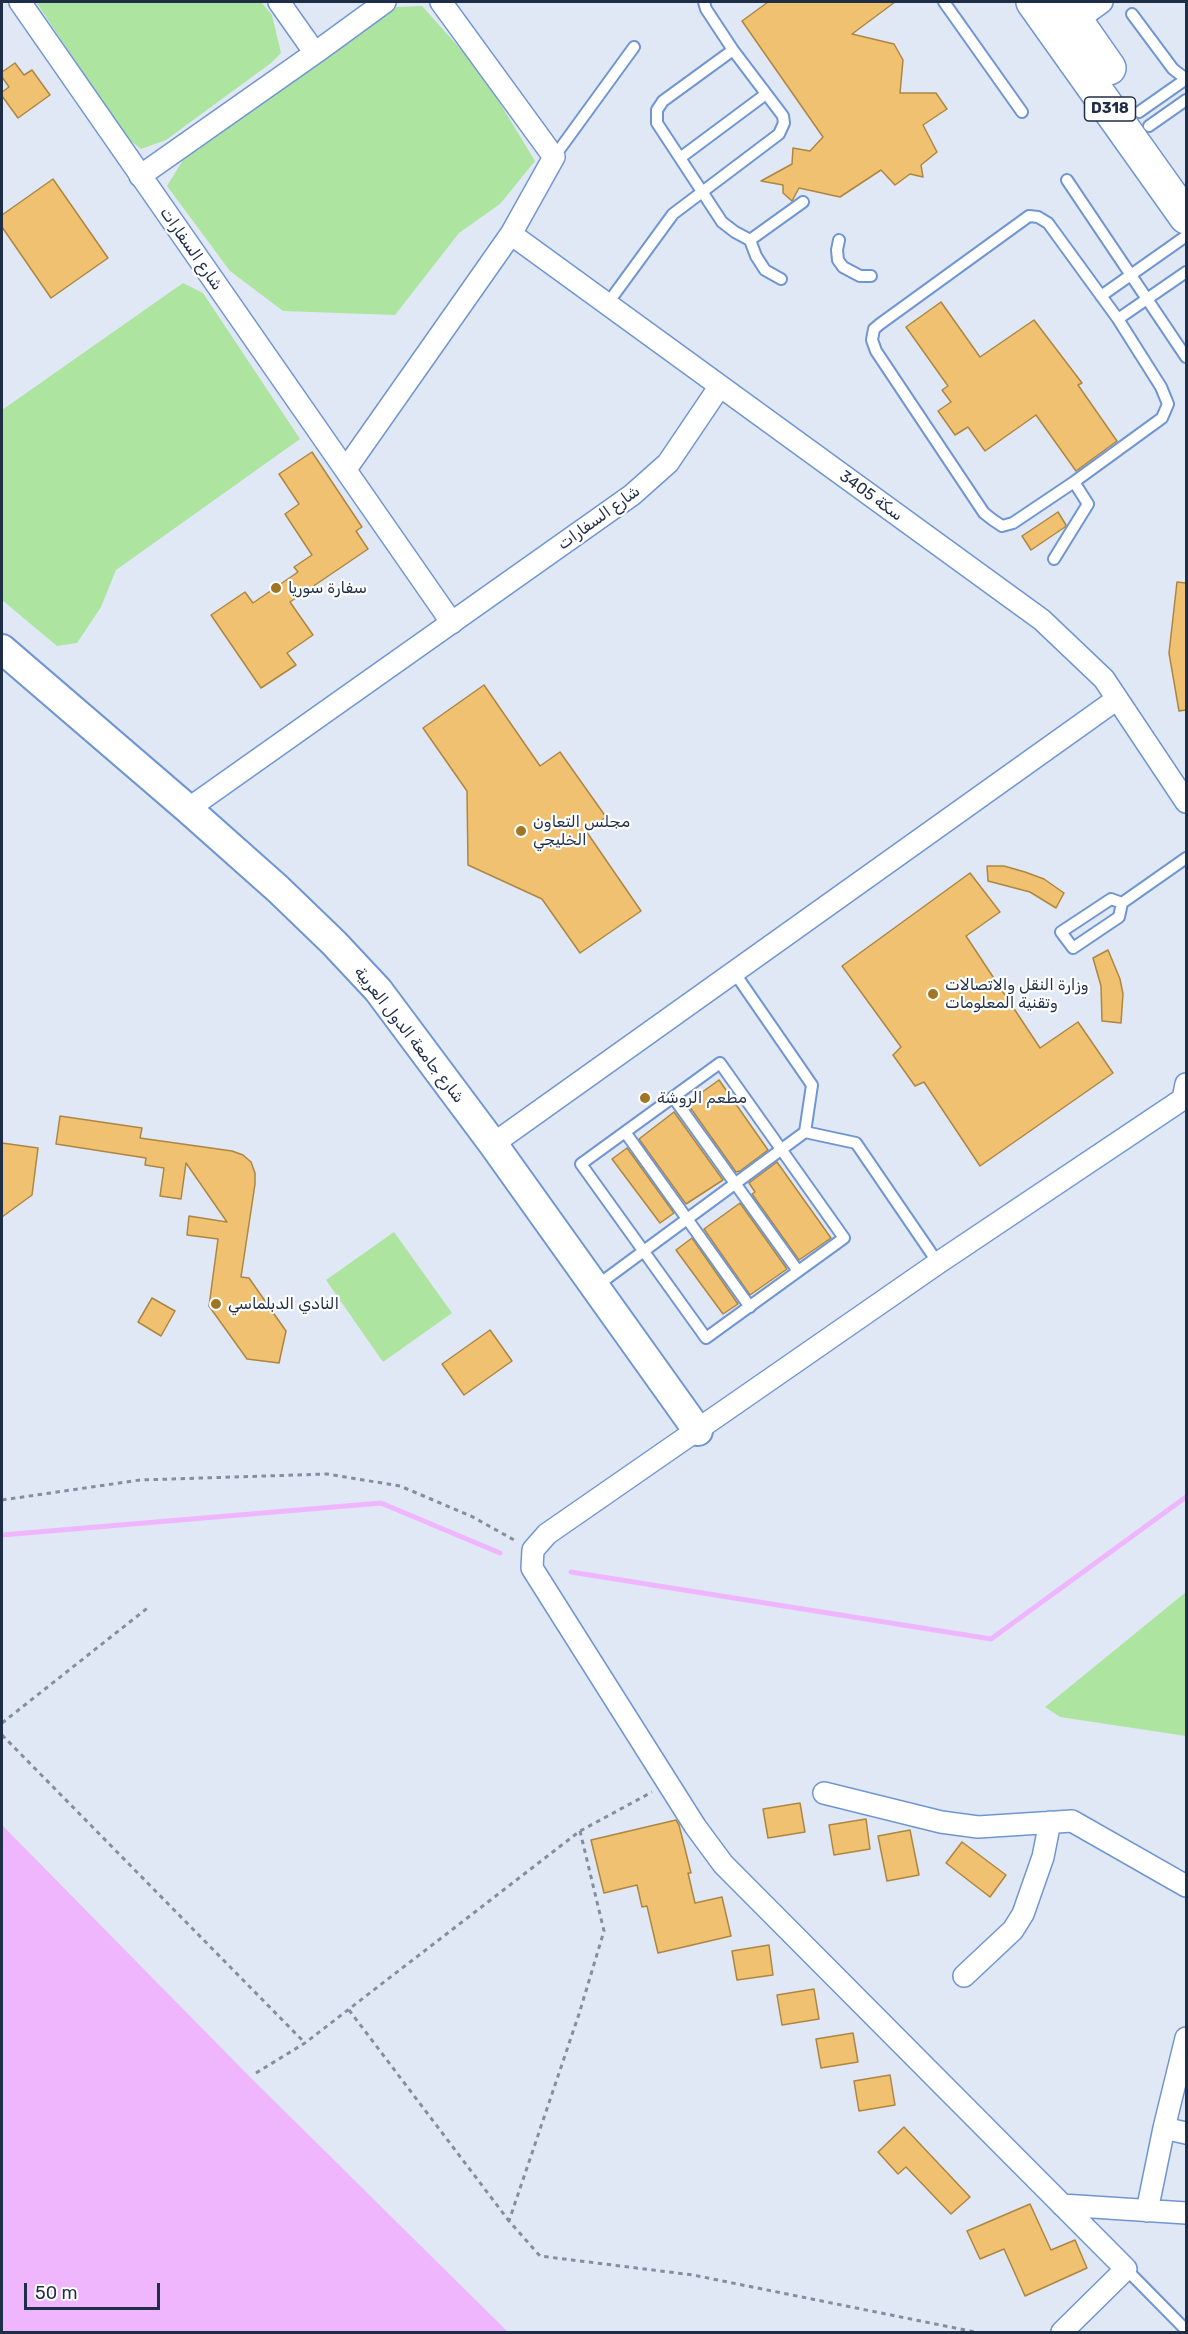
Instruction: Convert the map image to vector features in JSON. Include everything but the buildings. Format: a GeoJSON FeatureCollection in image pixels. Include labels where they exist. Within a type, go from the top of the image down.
{"type":"FeatureCollection","features":[{"type":"Feature","properties":{"kind":"main road"},"geometry":{"type":"LineString","coordinates":[[1051,7],[1073,35],[1077,62]]}},
{"type":"Feature","properties":{"kind":"main road","name":"D318"},"geometry":{"type":"LineString","coordinates":[[1051,7],[1077,62],[1186,216]]}},
{"type":"Feature","properties":{"kind":"main road","name":"D318"},"geometry":{"type":"LineString","coordinates":[[1051,7],[1144,119],[1186,177]]}},
{"type":"Feature","properties":{"kind":"street","name":"شارع السفارات"},"geometry":{"type":"LineString","coordinates":[[20,2],[452,623]]}},
{"type":"Feature","properties":{"kind":"street"},"geometry":{"type":"LineString","coordinates":[[279,2],[315,52]]}},
{"type":"Feature","properties":{"kind":"street"},"geometry":{"type":"LineString","coordinates":[[140,176],[385,2]]}},
{"type":"Feature","properties":{"kind":"street"},"geometry":{"type":"LineString","coordinates":[[346,469],[511,234],[554,158],[441,2]]}},
{"type":"Feature","properties":{"kind":"street"},"geometry":{"type":"LineString","coordinates":[[1051,7],[1102,2]]}},
{"type":"Feature","properties":{"kind":"street","name":"سكة 3405"},"geometry":{"type":"LineString","coordinates":[[511,234],[1042,620],[1104,679],[1186,802]]}},
{"type":"Feature","properties":{"kind":"street","name":"شارع السفارات"},"geometry":{"type":"LineString","coordinates":[[188,808],[632,495],[668,463],[720,386]]}},
{"type":"Feature","properties":{"kind":"street","name":"شارع جامعة الدول العربية"},"geometry":{"type":"LineString","coordinates":[[2,649],[188,808],[294,904],[378,990],[493,1144],[698,1431]]}},
{"type":"Feature","properties":{"kind":"street"},"geometry":{"type":"LineString","coordinates":[[493,1144],[1117,699]]}},
{"type":"Feature","properties":{"kind":"street"},"geometry":{"type":"LineString","coordinates":[[1062,2332],[1126,2269],[723,1864],[695,1826],[532,1568],[533,1550],[547,1534],[938,1263],[1185,1101]]}},
{"type":"Feature","properties":{"kind":"street"},"geometry":{"type":"LineString","coordinates":[[824,1793],[941,1822],[978,1827],[1072,1821],[1186,1886]]}},
{"type":"Feature","properties":{"kind":"street"},"geometry":{"type":"LineString","coordinates":[[964,1976],[1013,1930],[1023,1914],[1043,1857],[1050,1822]]}},
{"type":"Feature","properties":{"kind":"street"},"geometry":{"type":"LineString","coordinates":[[1147,2211],[1186,2038]]}},
{"type":"Feature","properties":{"kind":"street"},"geometry":{"type":"LineString","coordinates":[[1164,2128],[1186,2133]]}},
{"type":"Feature","properties":{"kind":"street"},"geometry":{"type":"LineString","coordinates":[[1062,2205],[1186,2212]]}},
{"type":"Feature","properties":{"kind":"lane"},"geometry":{"type":"LineString","coordinates":[[608,303],[673,214],[779,134],[784,123],[783,116],[733,50],[706,9],[704,2]]}},
{"type":"Feature","properties":{"kind":"lane"},"geometry":{"type":"LineString","coordinates":[[944,2],[1022,112]]}},
{"type":"Feature","properties":{"kind":"lane"},"geometry":{"type":"LineString","coordinates":[[1132,14],[1173,69],[1186,79],[1144,119]]}},
{"type":"Feature","properties":{"kind":"lane"},"geometry":{"type":"LineString","coordinates":[[554,158],[634,47]]}},
{"type":"Feature","properties":{"kind":"lane"},"geometry":{"type":"LineString","coordinates":[[733,50],[672,94],[657,110],[657,123],[722,222],[750,240],[765,270],[781,279]]}},
{"type":"Feature","properties":{"kind":"lane"},"geometry":{"type":"LineString","coordinates":[[680,158],[766,94]]}},
{"type":"Feature","properties":{"kind":"lane"},"geometry":{"type":"LineString","coordinates":[[1144,119],[1186,100]]}},
{"type":"Feature","properties":{"kind":"lane"},"geometry":{"type":"LineString","coordinates":[[1067,180],[1186,357]]}},
{"type":"Feature","properties":{"kind":"lane"},"geometry":{"type":"LineString","coordinates":[[750,240],[803,202]]}},
{"type":"Feature","properties":{"kind":"lane"},"geometry":{"type":"LineString","coordinates":[[1029,216],[1038,217],[1048,223],[1101,296],[1161,387],[1168,404],[1162,418],[1074,482],[1013,523],[1002,526],[984,513],[876,351],[872,340],[874,329],[1029,216]]}},
{"type":"Feature","properties":{"kind":"lane"},"geometry":{"type":"LineString","coordinates":[[1101,296],[1186,236]]}},
{"type":"Feature","properties":{"kind":"lane"},"geometry":{"type":"LineString","coordinates":[[839,240],[838,260],[843,267],[860,276],[871,276]]}},
{"type":"Feature","properties":{"kind":"lane"},"geometry":{"type":"LineString","coordinates":[[1118,319],[1186,272]]}},
{"type":"Feature","properties":{"kind":"lane"},"geometry":{"type":"LineString","coordinates":[[1054,559],[1088,504],[1074,482]]}},
{"type":"Feature","properties":{"kind":"lane"},"geometry":{"type":"LineString","coordinates":[[1122,903],[1111,899],[1061,932],[1073,948],[1119,917],[1122,903],[1186,858]]}},
{"type":"Feature","properties":{"kind":"lane"},"geometry":{"type":"LineString","coordinates":[[595,1287],[805,1132],[812,1085],[734,972]]}},
{"type":"Feature","properties":{"kind":"lane"},"geometry":{"type":"LineString","coordinates":[[720,1063],[844,1238],[706,1338],[581,1164],[625,1132],[720,1063]]}},
{"type":"Feature","properties":{"kind":"lane"},"geometry":{"type":"LineString","coordinates":[[673,1097],[798,1271]]}},
{"type":"Feature","properties":{"kind":"lane"},"geometry":{"type":"LineString","coordinates":[[625,1132],[750,1306]]}},
{"type":"Feature","properties":{"kind":"lane"},"geometry":{"type":"LineString","coordinates":[[805,1132],[856,1143],[938,1263]]}},
{"type":"Feature","properties":{"kind":"lane"},"geometry":{"type":"LineString","coordinates":[[1126,2269],[1184,2330]]}},
{"type":"Feature","properties":{"kind":"path"},"geometry":{"type":"LineString","coordinates":[[2,1500],[140,1480],[327,1474],[400,1486],[471,1516],[533,1550]]}},
{"type":"Feature","properties":{"kind":"path"},"geometry":{"type":"LineString","coordinates":[[2,1723],[150,1606]]}},
{"type":"Feature","properties":{"kind":"path"},"geometry":{"type":"LineString","coordinates":[[2,1735],[305,2043]]}},
{"type":"Feature","properties":{"kind":"path"},"geometry":{"type":"LineString","coordinates":[[256,2073],[305,2043],[580,1831],[669,1783]]}},
{"type":"Feature","properties":{"kind":"path"},"geometry":{"type":"LineString","coordinates":[[509,2221],[579,2014],[604,1931],[580,1831]]}},
{"type":"Feature","properties":{"kind":"path"},"geometry":{"type":"LineString","coordinates":[[349,2010],[509,2221],[540,2256],[693,2275],[975,2332]]}},
{"type":"Feature","properties":{"kind":"green space"},"geometry":{"type":"Polygon","coordinates":[[[36,2],[261,2],[272,15],[281,53],[271,63],[166,140],[141,149],[125,136],[36,2]]]}},
{"type":"Feature","properties":{"kind":"green space"},"geometry":{"type":"Polygon","coordinates":[[[422,6],[481,72],[535,161],[500,204],[459,233],[395,315],[283,311],[230,271],[167,186],[183,160],[397,7],[422,6]]]}},
{"type":"Feature","properties":{"kind":"green space"},"geometry":{"type":"Polygon","coordinates":[[[183,283],[203,293],[300,439],[116,570],[101,607],[77,643],[57,646],[2,600],[2,410],[183,283]]]}},
{"type":"Feature","properties":{"kind":"green space"},"geometry":{"type":"Polygon","coordinates":[[[394,1232],[452,1313],[383,1362],[326,1280],[394,1232]]]}},
{"type":"Feature","properties":{"kind":"green space"},"geometry":{"type":"Polygon","coordinates":[[[1186,1592],[1186,1736],[1060,1717],[1045,1707],[1186,1592]]]}},
{"type":"Feature","properties":{"kind":"shaded area"},"geometry":{"type":"Polygon","coordinates":[[[2,1825],[250,2077],[508,2332],[2,2332],[2,1825]]]}},
{"type":"Feature","properties":{"kind":"waterway"},"geometry":{"type":"LineString","coordinates":[[571,1572],[991,1639],[1186,1497]]}},
{"type":"Feature","properties":{"kind":"waterway"},"geometry":{"type":"LineString","coordinates":[[2,1535],[381,1503],[500,1553]]}},
{"type":"Feature","properties":{"kind":"place","name":"سفارة سوريا"},"geometry":{"type":"Point","coordinates":[276,588]}},
{"type":"Feature","properties":{"kind":"place","name":"مجلس التعاون الخليجي"},"geometry":{"type":"Point","coordinates":[521,831]}},
{"type":"Feature","properties":{"kind":"place","name":"وزارة النقل والاتصالات وتقنية المعلومات"},"geometry":{"type":"Point","coordinates":[933,994]}},
{"type":"Feature","properties":{"kind":"place","name":"مطعم الروشة"},"geometry":{"type":"Point","coordinates":[645,1098]}},
{"type":"Feature","properties":{"kind":"place","name":"النادي الدبلماسي"},"geometry":{"type":"Point","coordinates":[216,1304]}}]}
